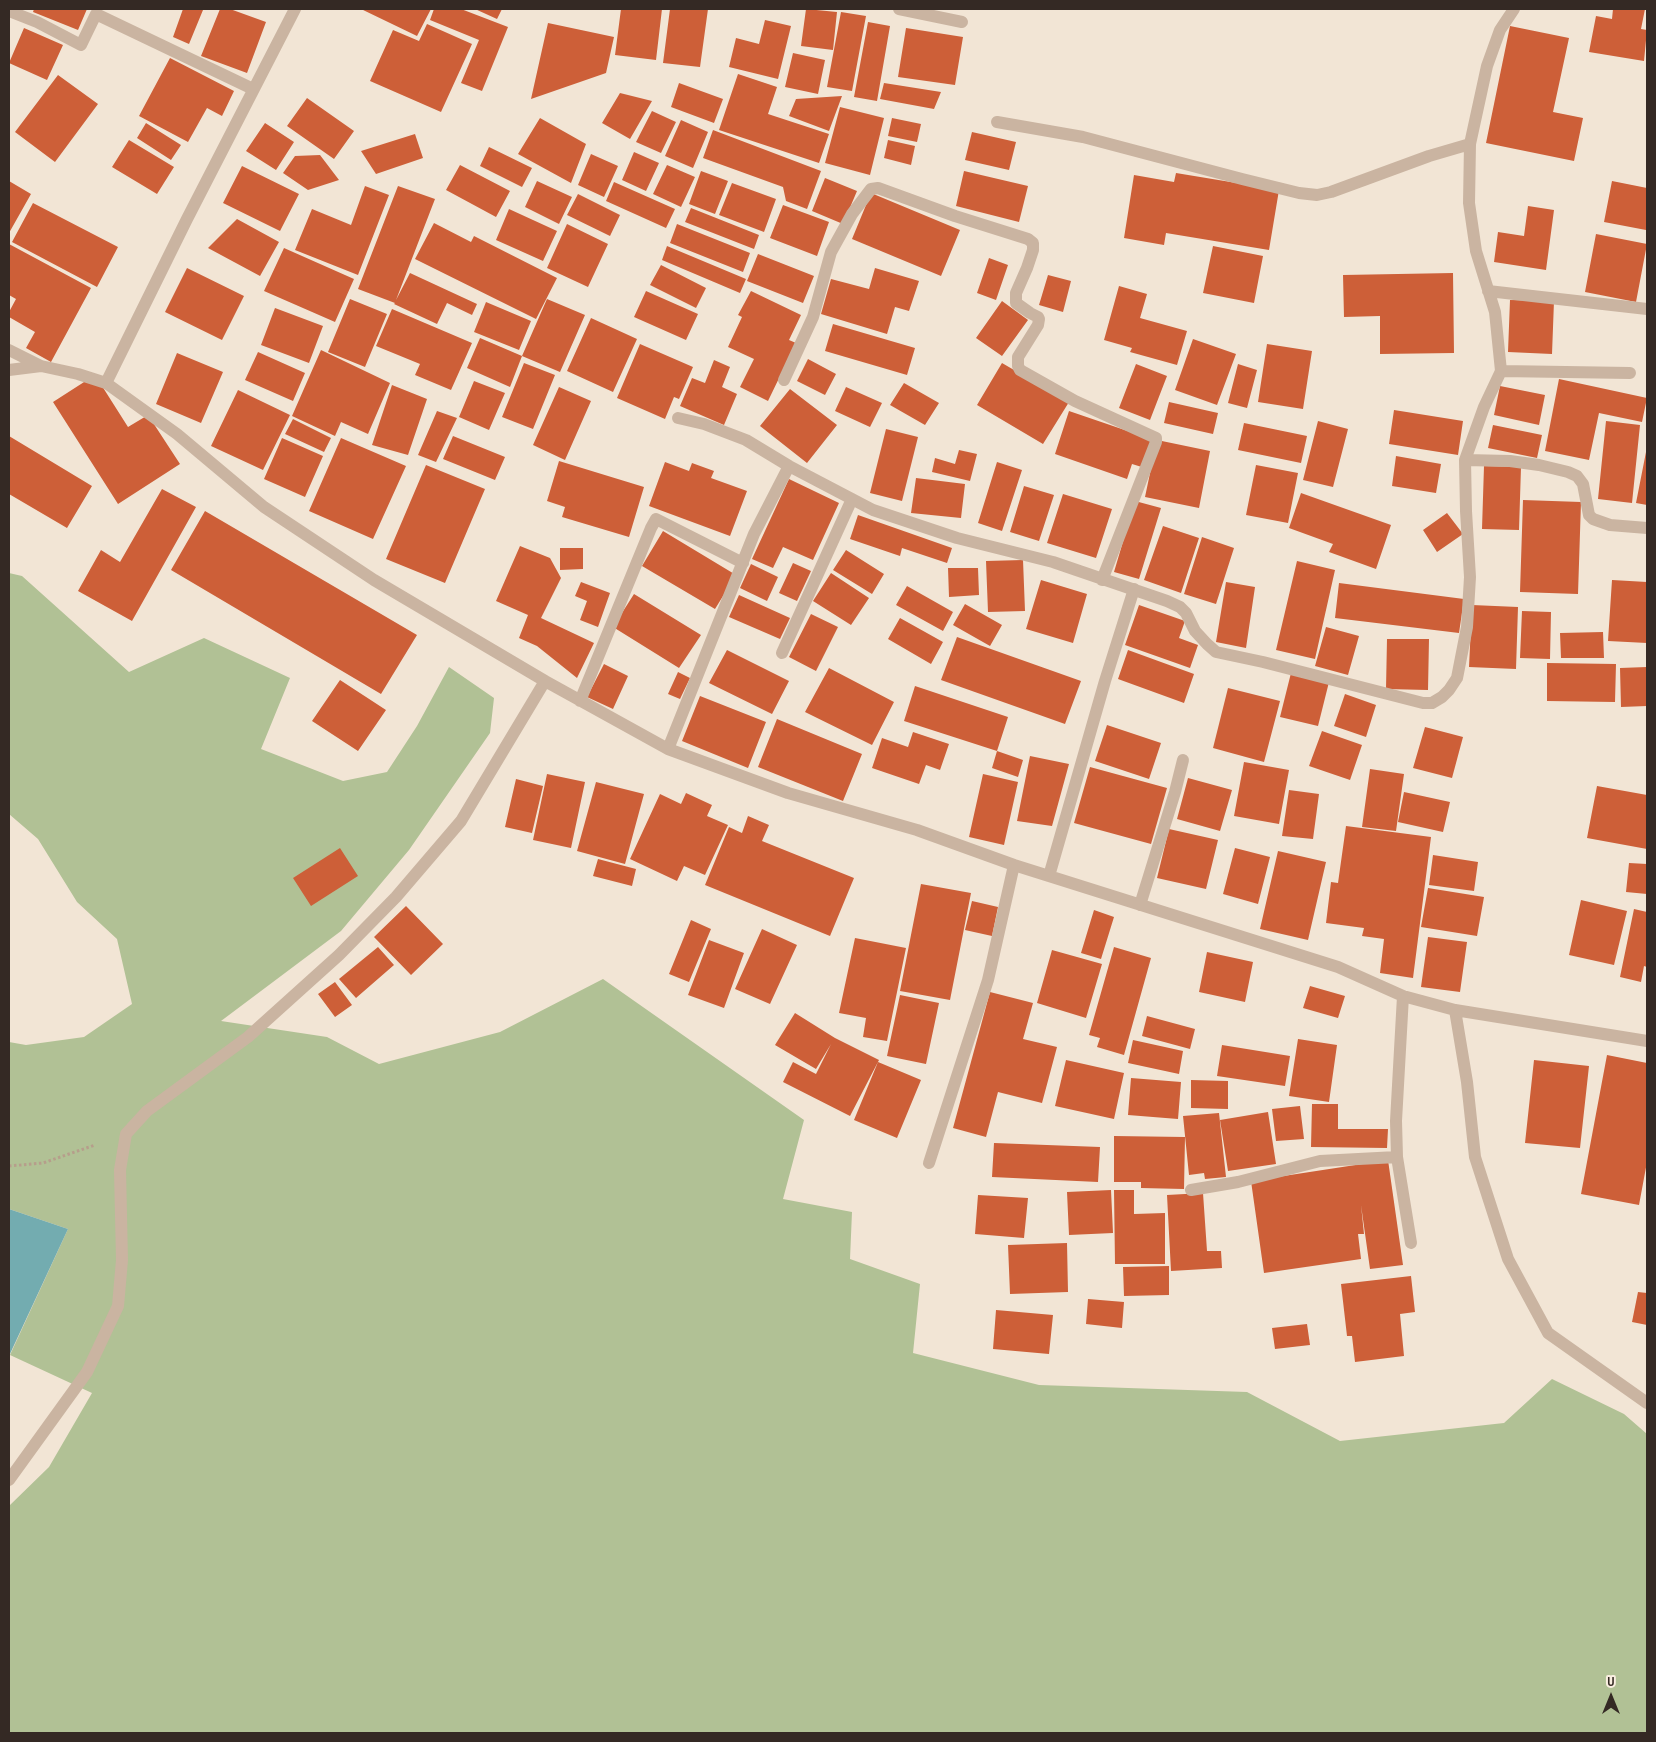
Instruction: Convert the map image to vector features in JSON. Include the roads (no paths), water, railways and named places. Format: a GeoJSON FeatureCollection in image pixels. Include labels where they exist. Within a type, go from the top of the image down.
{"type":"FeatureCollection","features":[{"type":"Feature","properties":{"kind":"street"},"geometry":{"type":"LineString","coordinates":[[106,382],[295,9]]}},
{"type":"Feature","properties":{"kind":"street"},"geometry":{"type":"LineString","coordinates":[[899,9],[962,22]]}},
{"type":"Feature","properties":{"kind":"street"},"geometry":{"type":"LineString","coordinates":[[678,418],[704,424],[746,440],[789,466],[873,510],[957,538],[1053,562],[1102,580],[1134,589],[1180,607],[1186,613],[1195,631],[1216,652],[1263,662],[1423,703],[1432,702],[1446,694],[1457,678],[1467,627],[1470,577],[1466,511],[1466,460],[1484,407],[1501,371],[1495,312],[1476,251],[1469,203],[1470,144],[1487,66],[1500,30],[1514,9]]}},
{"type":"Feature","properties":{"kind":"street"},"geometry":{"type":"LineString","coordinates":[[9,11],[36,22],[81,45],[96,14],[253,89]]}},
{"type":"Feature","properties":{"kind":"street"},"geometry":{"type":"LineString","coordinates":[[997,122],[1084,137],[1242,179],[1299,193],[1317,195],[1345,188],[1429,156],[1470,144]]}},
{"type":"Feature","properties":{"kind":"street"},"geometry":{"type":"LineString","coordinates":[[784,380],[813,318],[831,252],[852,214],[871,189],[878,188],[955,216],[1028,239],[1032,243],[1032,250],[1027,268],[1016,293],[1016,303],[1038,317],[1038,325],[1018,357],[1020,370],[1075,401],[1156,438],[1102,580]]}},
{"type":"Feature","properties":{"kind":"street"},"geometry":{"type":"LineString","coordinates":[[1488,291],[1647,309]]}},
{"type":"Feature","properties":{"kind":"street"},"geometry":{"type":"LineString","coordinates":[[9,350],[41,366],[106,382],[177,434],[264,507],[374,580],[545,681],[668,749],[788,793],[917,830],[1014,865],[1338,967],[1403,996],[1455,1010],[1647,1041]]}},
{"type":"Feature","properties":{"kind":"street"},"geometry":{"type":"LineString","coordinates":[[9,370],[41,366]]}},
{"type":"Feature","properties":{"kind":"street"},"geometry":{"type":"LineString","coordinates":[[1501,371],[1630,373]]}},
{"type":"Feature","properties":{"kind":"street"},"geometry":{"type":"LineString","coordinates":[[1466,460],[1510,461],[1568,472],[1577,476],[1583,484],[1590,515],[1593,519],[1610,525],[1647,528]]}},
{"type":"Feature","properties":{"kind":"street"},"geometry":{"type":"LineString","coordinates":[[668,749],[754,534],[789,466]]}},
{"type":"Feature","properties":{"kind":"street"},"geometry":{"type":"LineString","coordinates":[[782,653],[852,499]]}},
{"type":"Feature","properties":{"kind":"street"},"geometry":{"type":"LineString","coordinates":[[580,701],[656,519],[743,563]]}},
{"type":"Feature","properties":{"kind":"street"},"geometry":{"type":"LineString","coordinates":[[1049,876],[1105,681],[1134,589]]}},
{"type":"Feature","properties":{"kind":"street"},"geometry":{"type":"LineString","coordinates":[[9,1480],[88,1372],[118,1306],[122,1260],[120,1170],[126,1134],[147,1111],[248,1037],[340,955],[396,897],[462,821],[545,681]]}},
{"type":"Feature","properties":{"kind":"street"},"geometry":{"type":"LineString","coordinates":[[1140,905],[1183,760]]}},
{"type":"Feature","properties":{"kind":"street"},"geometry":{"type":"LineString","coordinates":[[929,1163],[988,980],[1014,865]]}},
{"type":"Feature","properties":{"kind":"street"},"geometry":{"type":"LineString","coordinates":[[1403,996],[1396,1121],[1397,1157],[1410,1243]]}},
{"type":"Feature","properties":{"kind":"street"},"geometry":{"type":"LineString","coordinates":[[1455,1010],[1468,1082],[1475,1157],[1508,1259],[1548,1333],[1647,1403]]}},
{"type":"Feature","properties":{"kind":"street"},"geometry":{"type":"LineString","coordinates":[[1191,1190],[1238,1182],[1320,1161],[1397,1157]]}},
{"type":"Feature","properties":{"kind":"water"},"geometry":{"type":"Polygon","coordinates":[[[9,1209],[68,1229],[9,1356],[9,1209]]]}}]}
